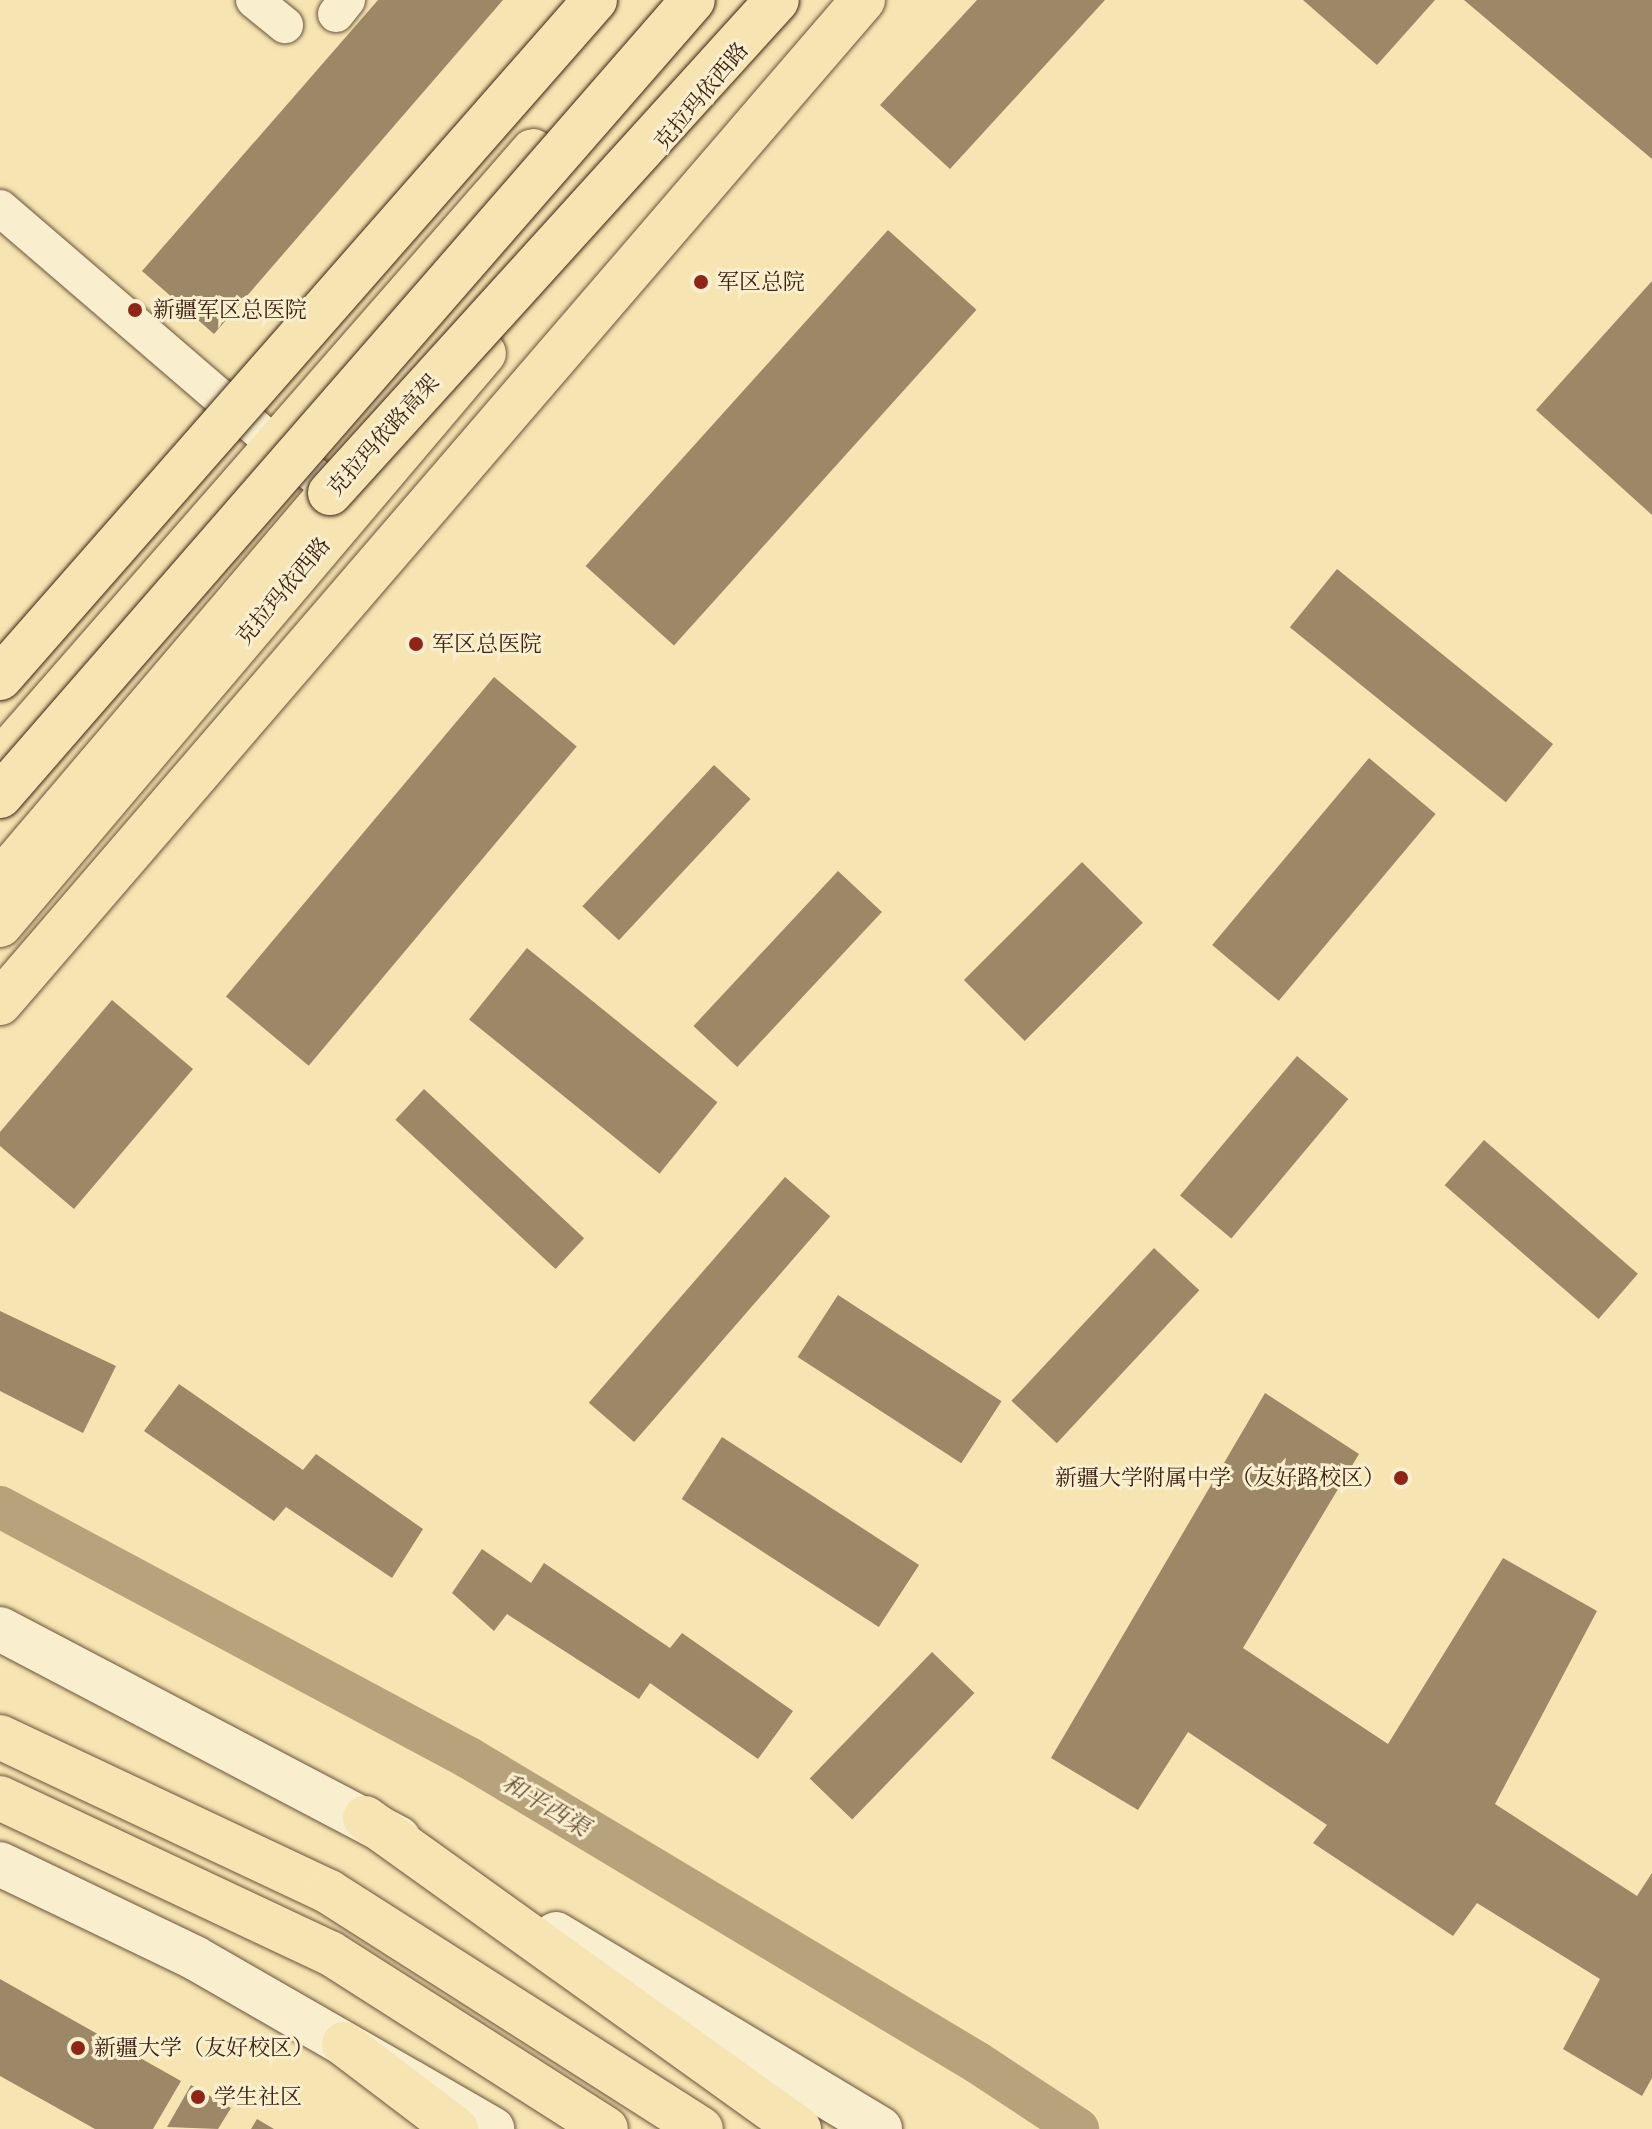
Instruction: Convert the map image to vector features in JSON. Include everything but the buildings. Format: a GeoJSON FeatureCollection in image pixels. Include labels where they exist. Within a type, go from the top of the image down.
{"type":"FeatureCollection","features":[{"type":"Feature","properties":{"kind":"main road"},"geometry":{"type":"LineString","coordinates":[[0,678],[595,0]]}},
{"type":"Feature","properties":{"kind":"main road"},"geometry":{"type":"LineString","coordinates":[[0,761],[274,444],[667,0]]}},
{"type":"Feature","properties":{"kind":"main road"},"geometry":{"type":"LineString","coordinates":[[0,796],[290,457],[693,0]]}},
{"type":"Feature","properties":{"kind":"main road","name":"克拉玛依西路"},"geometry":{"type":"LineString","coordinates":[[0,925],[780,0]]}},
{"type":"Feature","properties":{"kind":"main road","name":"克拉玛依路高架"},"geometry":{"type":"LineString","coordinates":[[0,881],[330,493],[780,0]]}},
{"type":"Feature","properties":{"kind":"main road"},"geometry":{"type":"LineString","coordinates":[[0,1003],[863,0]]}},
{"type":"Feature","properties":{"kind":"main road"},"geometry":{"type":"LineString","coordinates":[[0,1629],[365,1818],[880,2129]]}},
{"type":"Feature","properties":{"kind":"main road"},"geometry":{"type":"LineString","coordinates":[[0,1737],[329,1892],[701,2129]]}},
{"type":"Feature","properties":{"kind":"main road"},"geometry":{"type":"LineString","coordinates":[[0,1798],[330,1953],[606,2129]]}},
{"type":"Feature","properties":{"kind":"main road"},"geometry":{"type":"LineString","coordinates":[[365,1818],[799,2129]]}},
{"type":"Feature","properties":{"kind":"main road"},"geometry":{"type":"LineString","coordinates":[[0,1864],[195,1958],[492,2129]]}},
{"type":"Feature","properties":{"kind":"main road"},"geometry":{"type":"LineString","coordinates":[[344,2044],[456,2129]]}},
{"type":"Feature","properties":{"kind":"street"},"geometry":{"type":"LineString","coordinates":[[254,0],[285,25]]}},
{"type":"Feature","properties":{"kind":"street"},"geometry":{"type":"LineString","coordinates":[[0,208],[274,444],[354,506]]}},
{"type":"Feature","properties":{"kind":"waterway","name":"和平西渠"},"geometry":{"type":"LineString","coordinates":[[0,1507],[469,1758],[978,2063],[1078,2129]]}},
{"type":"Feature","properties":{"kind":"place","name":"军区总院"},"geometry":{"type":"Point","coordinates":[701,282]}},
{"type":"Feature","properties":{"kind":"place","name":"新疆军区总医院"},"geometry":{"type":"Point","coordinates":[135,310]}},
{"type":"Feature","properties":{"kind":"place","name":"军区总医院"},"geometry":{"type":"Point","coordinates":[416,644]}},
{"type":"Feature","properties":{"kind":"place","name":"新疆大学附属中学（友好路校区）"},"geometry":{"type":"Point","coordinates":[1401,1478]}},
{"type":"Feature","properties":{"kind":"place","name":"新疆大学（友好校区）"},"geometry":{"type":"Point","coordinates":[78,2048]}},
{"type":"Feature","properties":{"kind":"place","name":"学生社区"},"geometry":{"type":"Point","coordinates":[198,2097]}}]}
